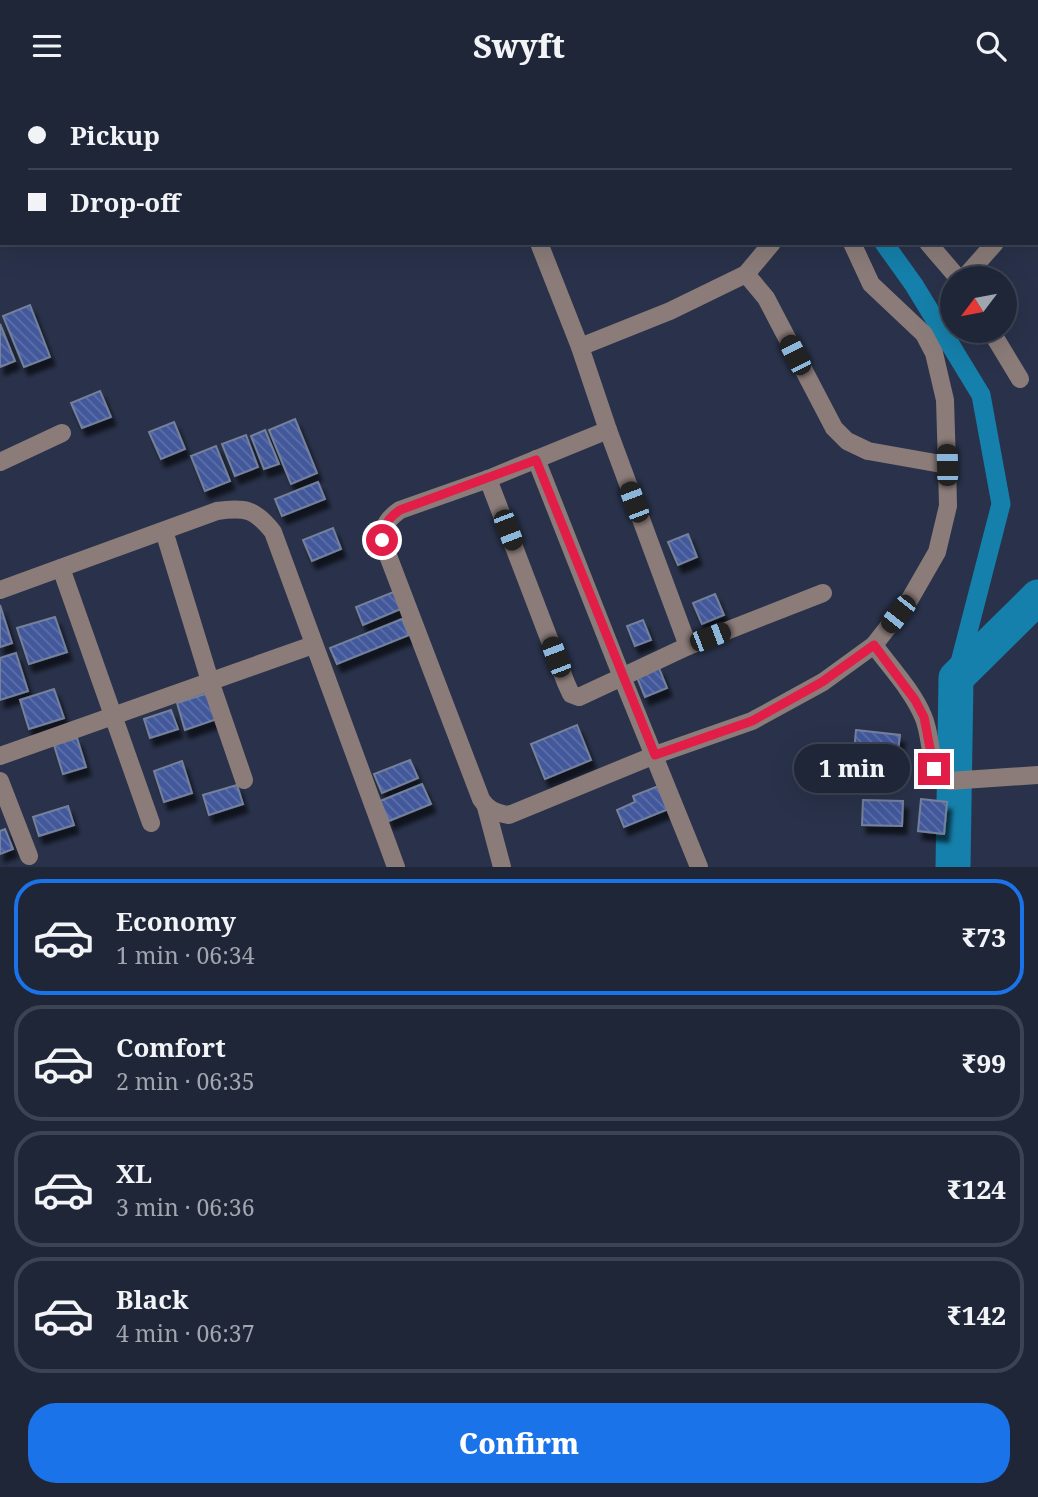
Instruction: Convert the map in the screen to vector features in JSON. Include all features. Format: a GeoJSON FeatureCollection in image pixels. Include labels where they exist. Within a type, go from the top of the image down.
{"type":"FeatureCollection","features":[{"type":"Feature","properties":{"kind":"street"},"geometry":{"type":"LineString","coordinates":[[540,245],[580,347],[688,646]]}},
{"type":"Feature","properties":{"kind":"street"},"geometry":{"type":"LineString","coordinates":[[580,347],[670,311],[746,274],[770,245]]}},
{"type":"Feature","properties":{"kind":"street"},"geometry":{"type":"LineString","coordinates":[[486,807],[499,814],[509,815],[655,755],[752,721],[822,682],[874,645],[910,599],[937,552],[948,506],[945,401],[934,353],[924,334],[871,284],[853,245]]}},
{"type":"Feature","properties":{"kind":"street"},"geometry":{"type":"LineString","coordinates":[[931,245],[948,266]]}},
{"type":"Feature","properties":{"kind":"street"},"geometry":{"type":"LineString","coordinates":[[975,266],[993,245]]}},
{"type":"Feature","properties":{"kind":"street"},"geometry":{"type":"LineString","coordinates":[[746,274],[766,298],[834,428],[846,441],[868,451],[947,465]]}},
{"type":"Feature","properties":{"kind":"street"},"geometry":{"type":"LineString","coordinates":[[998,343],[1020,379]]}},
{"type":"Feature","properties":{"kind":"street"},"geometry":{"type":"LineString","coordinates":[[502,867],[486,807],[382,540],[384,526],[390,517],[400,510],[488,479],[608,430]]}},
{"type":"Feature","properties":{"kind":"street"},"geometry":{"type":"LineString","coordinates":[[0,462],[62,433]]}},
{"type":"Feature","properties":{"kind":"street"},"geometry":{"type":"LineString","coordinates":[[536,460],[699,867]]}},
{"type":"Feature","properties":{"kind":"street"},"geometry":{"type":"LineString","coordinates":[[488,479],[571,694],[579,697],[688,646],[823,593]]}},
{"type":"Feature","properties":{"kind":"street"},"geometry":{"type":"LineString","coordinates":[[0,590],[217,511],[240,508],[261,516],[273,531],[396,867]]}},
{"type":"Feature","properties":{"kind":"street"},"geometry":{"type":"LineString","coordinates":[[164,530],[210,681],[244,780]]}},
{"type":"Feature","properties":{"kind":"street"},"geometry":{"type":"LineString","coordinates":[[61,568],[151,823]]}},
{"type":"Feature","properties":{"kind":"street"},"geometry":{"type":"LineString","coordinates":[[0,756],[313,645]]}},
{"type":"Feature","properties":{"kind":"street"},"geometry":{"type":"LineString","coordinates":[[874,645],[915,700],[924,717],[934,769],[940,778],[949,781],[1038,775]]}},
{"type":"Feature","properties":{"kind":"street"},"geometry":{"type":"LineString","coordinates":[[0,781],[29,856]]}},
{"type":"Feature","properties":{"kind":"building"},"geometry":{"type":"Polygon","coordinates":[[[30,305],[50,357],[24,367],[3,316],[30,305]]]}},
{"type":"Feature","properties":{"kind":"building"},"geometry":{"type":"Polygon","coordinates":[[[0,324],[15,361],[0,367],[0,324]]]}},
{"type":"Feature","properties":{"kind":"building"},"geometry":{"type":"Polygon","coordinates":[[[100,391],[111,417],[82,428],[71,403],[100,391]]]}},
{"type":"Feature","properties":{"kind":"building"},"geometry":{"type":"Polygon","coordinates":[[[295,419],[317,473],[291,484],[269,430],[295,419]]]}},
{"type":"Feature","properties":{"kind":"building"},"geometry":{"type":"Polygon","coordinates":[[[174,422],[185,449],[161,459],[149,432],[174,422]]]}},
{"type":"Feature","properties":{"kind":"building"},"geometry":{"type":"Polygon","coordinates":[[[265,430],[279,464],[264,469],[251,436],[265,430]]]}},
{"type":"Feature","properties":{"kind":"building"},"geometry":{"type":"Polygon","coordinates":[[[246,435],[258,467],[235,476],[222,444],[246,435]]]}},
{"type":"Feature","properties":{"kind":"building"},"geometry":{"type":"Polygon","coordinates":[[[216,446],[230,481],[205,491],[191,456],[216,446]]]}},
{"type":"Feature","properties":{"kind":"building"},"geometry":{"type":"Polygon","coordinates":[[[318,482],[325,499],[282,516],[275,499],[318,482]]]}},
{"type":"Feature","properties":{"kind":"building"},"geometry":{"type":"Polygon","coordinates":[[[333,528],[341,549],[312,561],[303,540],[333,528]]]}},
{"type":"Feature","properties":{"kind":"building"},"geometry":{"type":"Polygon","coordinates":[[[688,534],[697,557],[678,565],[668,542],[688,534]]]}},
{"type":"Feature","properties":{"kind":"building"},"geometry":{"type":"Polygon","coordinates":[[[396,591],[403,608],[363,625],[356,607],[396,591]]]}},
{"type":"Feature","properties":{"kind":"building"},"geometry":{"type":"Polygon","coordinates":[[[715,594],[724,615],[702,624],[693,603],[715,594]]]}},
{"type":"Feature","properties":{"kind":"building"},"geometry":{"type":"Polygon","coordinates":[[[0,605],[12,643],[0,647],[0,605]]]}},
{"type":"Feature","properties":{"kind":"building"},"geometry":{"type":"Polygon","coordinates":[[[55,617],[67,652],[29,664],[17,628],[55,617]]]}},
{"type":"Feature","properties":{"kind":"building"},"geometry":{"type":"Polygon","coordinates":[[[402,619],[409,635],[337,664],[330,648],[402,619]]]}},
{"type":"Feature","properties":{"kind":"building"},"geometry":{"type":"Polygon","coordinates":[[[643,620],[651,640],[635,646],[627,626],[643,620]]]}},
{"type":"Feature","properties":{"kind":"building"},"geometry":{"type":"Polygon","coordinates":[[[16,653],[28,691],[0,700],[0,658],[16,653]]]}},
{"type":"Feature","properties":{"kind":"building"},"geometry":{"type":"Polygon","coordinates":[[[659,668],[667,688],[645,697],[637,677],[659,668]]]}},
{"type":"Feature","properties":{"kind":"building"},"geometry":{"type":"Polygon","coordinates":[[[54,689],[64,718],[29,729],[20,700],[54,689]]]}},
{"type":"Feature","properties":{"kind":"building"},"geometry":{"type":"Polygon","coordinates":[[[208,693],[217,719],[185,730],[177,703],[208,693]]]}},
{"type":"Feature","properties":{"kind":"building"},"geometry":{"type":"Polygon","coordinates":[[[171,710],[178,729],[150,738],[144,719],[171,710]]]}},
{"type":"Feature","properties":{"kind":"building"},"geometry":{"type":"Polygon","coordinates":[[[577,725],[591,760],[545,779],[531,744],[577,725]]]}},
{"type":"Feature","properties":{"kind":"building"},"geometry":{"type":"Polygon","coordinates":[[[856,730],[900,735],[896,767],[853,762],[856,730]]]}},
{"type":"Feature","properties":{"kind":"building"},"geometry":{"type":"Polygon","coordinates":[[[77,738],[86,767],[63,774],[54,745],[77,738]]]}},
{"type":"Feature","properties":{"kind":"building"},"geometry":{"type":"Polygon","coordinates":[[[410,760],[418,778],[382,793],[374,774],[410,760]]]}},
{"type":"Feature","properties":{"kind":"building"},"geometry":{"type":"Polygon","coordinates":[[[182,761],[192,793],[164,802],[154,771],[182,761]]]}},
{"type":"Feature","properties":{"kind":"building"},"geometry":{"type":"Polygon","coordinates":[[[422,784],[431,804],[389,821],[380,801],[422,784]]]}},
{"type":"Feature","properties":{"kind":"building"},"geometry":{"type":"Polygon","coordinates":[[[237,785],[243,804],[209,815],[203,795],[237,785]]]}},
{"type":"Feature","properties":{"kind":"building"},"geometry":{"type":"Polygon","coordinates":[[[661,785],[671,808],[624,827],[617,810],[635,802],[633,796],[661,785]]]}},
{"type":"Feature","properties":{"kind":"building"},"geometry":{"type":"Polygon","coordinates":[[[921,799],[947,802],[944,834],[918,831],[921,799]]]}},
{"type":"Feature","properties":{"kind":"building"},"geometry":{"type":"Polygon","coordinates":[[[863,800],[903,801],[902,826],[862,825],[863,800]]]}},
{"type":"Feature","properties":{"kind":"building"},"geometry":{"type":"Polygon","coordinates":[[[68,806],[74,825],[39,836],[33,817],[68,806]]]}},
{"type":"Feature","properties":{"kind":"building"},"geometry":{"type":"Polygon","coordinates":[[[5,829],[13,849],[0,854],[0,831],[5,829]]]}},
{"type":"Feature","properties":{"kind":"waterway"},"geometry":{"type":"LineString","coordinates":[[885,245],[914,285],[981,395],[1001,504],[956,678]]}},
{"type":"Feature","properties":{"kind":"waterway"},"geometry":{"type":"LineString","coordinates":[[953,867],[956,678],[1038,597]]}},
{"type":"Feature","properties":{"kind":"route"},"geometry":{"type":"LineString","coordinates":[[382,540],[384,526],[390,517],[400,510],[536,460],[655,755],[752,721],[822,682],[874,645],[915,700],[924,717],[934,769]]}}]}
